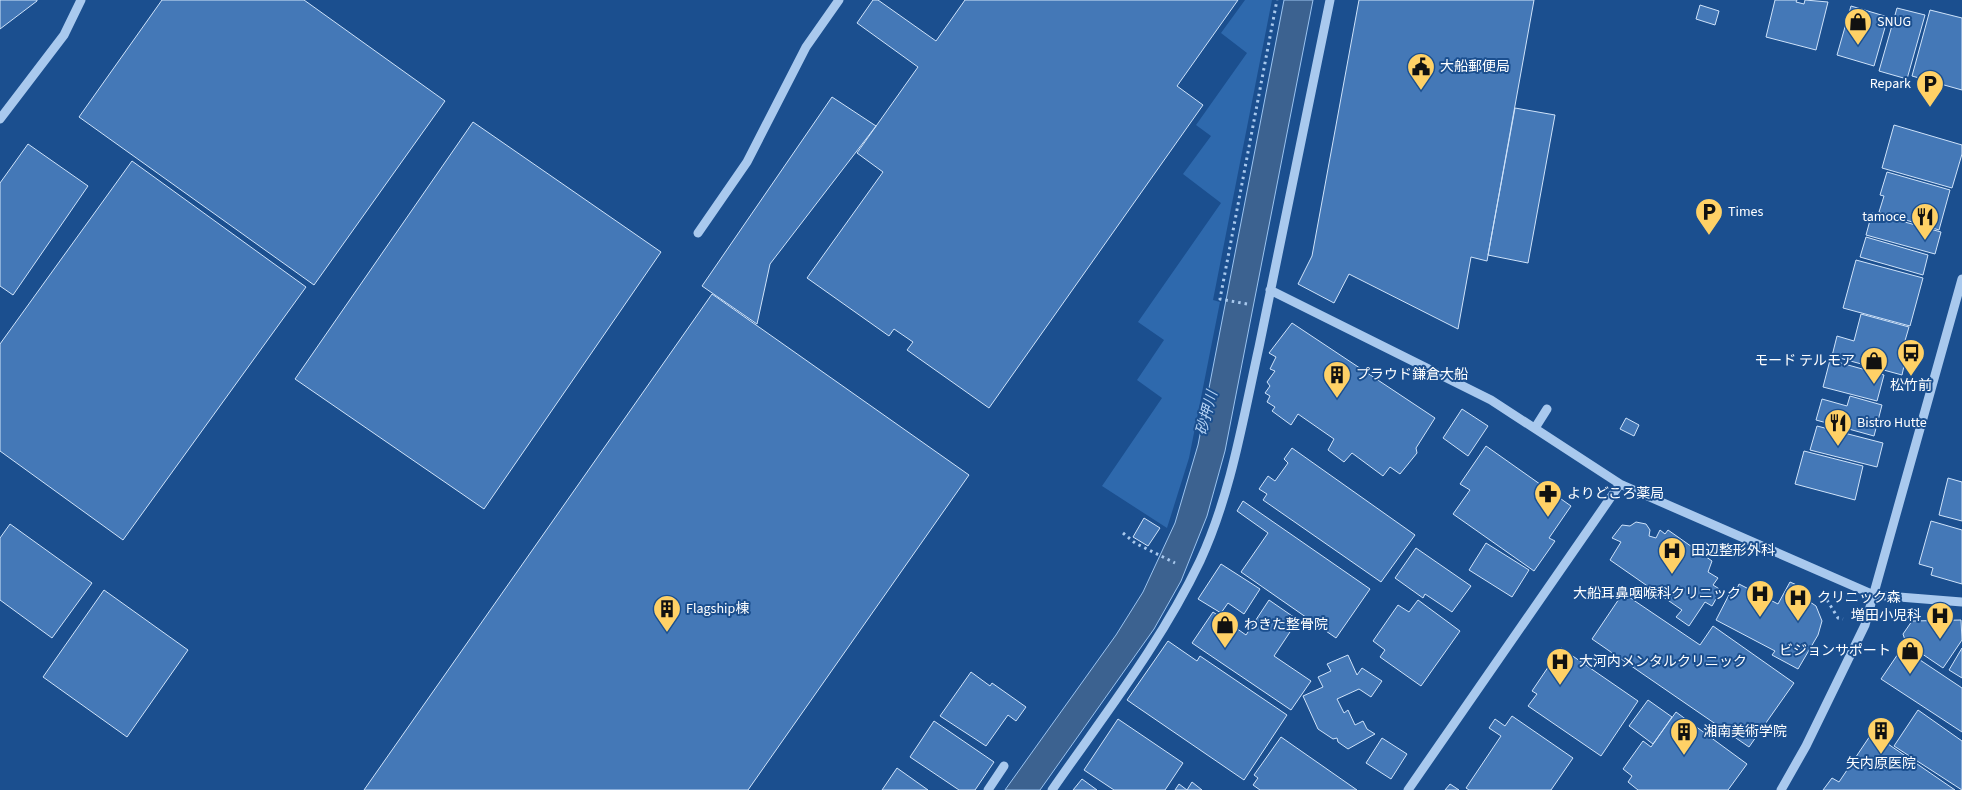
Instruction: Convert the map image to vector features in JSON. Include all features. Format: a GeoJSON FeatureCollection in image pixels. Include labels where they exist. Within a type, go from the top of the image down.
{"type":"FeatureCollection","features":[{"type":"Feature","properties":{"kind":"street"},"geometry":{"type":"LineString","coordinates":[[0,119],[64,35],[82,0]]}},
{"type":"Feature","properties":{"kind":"street"},"geometry":{"type":"LineString","coordinates":[[698,233],[746,162],[806,47],[839,0]]}},
{"type":"Feature","properties":{"kind":"street"},"geometry":{"type":"LineString","coordinates":[[1052,790],[1157,640],[1200,560],[1222,500],[1236,450],[1330,0]]}},
{"type":"Feature","properties":{"kind":"street"},"geometry":{"type":"LineString","coordinates":[[1781,790],[1806,746],[1865,625],[1962,279]]}},
{"type":"Feature","properties":{"kind":"street"},"geometry":{"type":"LineString","coordinates":[[1270,290],[1491,400],[1620,484],[1874,595],[1962,602]]}},
{"type":"Feature","properties":{"kind":"street"},"geometry":{"type":"LineString","coordinates":[[1535,428],[1547,409]]}},
{"type":"Feature","properties":{"kind":"street"},"geometry":{"type":"LineString","coordinates":[[1408,790],[1620,484]]}},
{"type":"Feature","properties":{"kind":"street"},"geometry":{"type":"LineString","coordinates":[[988,790],[1004,766]]}},
{"type":"Feature","properties":{"kind":"path"},"geometry":{"type":"LineString","coordinates":[[1223,300],[1220,299],[1277,0]]}},
{"type":"Feature","properties":{"kind":"path"},"geometry":{"type":"LineString","coordinates":[[1123,533],[1155,554],[1179,564]]}},
{"type":"Feature","properties":{"kind":"shaded area"},"geometry":{"type":"Polygon","coordinates":[[[1245,0],[1272,0],[1213,300],[1220,302],[1189,458],[1167,528],[1102,486],[1162,398],[1137,380],[1164,340],[1138,322],[1221,203],[1183,174],[1211,136],[1196,125],[1247,53],[1221,33],[1245,0]]]}},
{"type":"Feature","properties":{"kind":"water","name":"砂押川"},"geometry":{"type":"Polygon","coordinates":[[[1284,0],[1313,0],[1225,451],[1207,516],[1181,581],[1154,629],[1040,790],[1005,790],[1116,635],[1143,592],[1175,523],[1198,445],[1284,0]]]}},
{"type":"Feature","properties":{"kind":"building"},"geometry":{"type":"Polygon","coordinates":[[[0,0],[37,0],[37,1],[0,29],[0,0]]]}},
{"type":"Feature","properties":{"kind":"building"},"geometry":{"type":"Polygon","coordinates":[[[162,0],[304,0],[445,101],[314,285],[79,117],[162,0]]]}},
{"type":"Feature","properties":{"kind":"building"},"geometry":{"type":"Polygon","coordinates":[[[873,0],[878,0],[936,41],[965,0],[1238,0],[1177,86],[1203,105],[989,408],[907,350],[913,342],[894,329],[889,336],[807,278],[883,172],[857,153],[918,67],[857,23],[873,0]]]}},
{"type":"Feature","properties":{"kind":"building"},"geometry":{"type":"Polygon","coordinates":[[[1359,0],[1534,0],[1487,261],[1471,257],[1458,329],[1349,274],[1334,303],[1298,284],[1312,256],[1359,0]]]}},
{"type":"Feature","properties":{"kind":"building"},"geometry":{"type":"Polygon","coordinates":[[[1775,0],[1797,0],[1796,2],[1804,4],[1805,0],[1828,2],[1816,50],[1766,37],[1775,0]]]}},
{"type":"Feature","properties":{"kind":"building"},"geometry":{"type":"Polygon","coordinates":[[[1700,5],[1719,11],[1715,25],[1696,19],[1700,5]]]}},
{"type":"Feature","properties":{"kind":"building"},"geometry":{"type":"Polygon","coordinates":[[[1851,6],[1888,17],[1874,66],[1837,55],[1851,6]]]}},
{"type":"Feature","properties":{"kind":"building"},"geometry":{"type":"Polygon","coordinates":[[[1897,8],[1925,15],[1907,79],[1879,71],[1897,8]]]}},
{"type":"Feature","properties":{"kind":"building"},"geometry":{"type":"Polygon","coordinates":[[[1930,10],[1962,18],[1962,90],[1912,76],[1930,10]]]}},
{"type":"Feature","properties":{"kind":"building"},"geometry":{"type":"Polygon","coordinates":[[[832,97],[876,126],[770,264],[757,324],[702,286],[832,97]]]}},
{"type":"Feature","properties":{"kind":"building"},"geometry":{"type":"Polygon","coordinates":[[[1515,108],[1555,115],[1528,263],[1488,255],[1515,108]]]}},
{"type":"Feature","properties":{"kind":"building"},"geometry":{"type":"Polygon","coordinates":[[[473,122],[661,252],[484,509],[295,379],[473,122]]]}},
{"type":"Feature","properties":{"kind":"building"},"geometry":{"type":"Polygon","coordinates":[[[1894,125],[1962,145],[1962,154],[1952,188],[1882,168],[1894,125]]]}},
{"type":"Feature","properties":{"kind":"building"},"geometry":{"type":"Polygon","coordinates":[[[28,144],[88,186],[13,295],[0,286],[0,183],[28,144]]]}},
{"type":"Feature","properties":{"kind":"building"},"geometry":{"type":"Polygon","coordinates":[[[132,161],[306,287],[123,540],[0,451],[0,344],[132,161]]]}},
{"type":"Feature","properties":{"kind":"building"},"geometry":{"type":"Polygon","coordinates":[[[1887,172],[1950,190],[1939,230],[1879,212],[1884,196],[1880,195],[1887,172]]]}},
{"type":"Feature","properties":{"kind":"building"},"geometry":{"type":"Polygon","coordinates":[[[1872,213],[1941,232],[1935,254],[1866,235],[1872,213]]]}},
{"type":"Feature","properties":{"kind":"building"},"geometry":{"type":"Polygon","coordinates":[[[1866,237],[1928,255],[1923,275],[1860,257],[1866,237]]]}},
{"type":"Feature","properties":{"kind":"building"},"geometry":{"type":"Polygon","coordinates":[[[1856,260],[1923,278],[1910,326],[1843,308],[1856,260]]]}},
{"type":"Feature","properties":{"kind":"building","name":"Flagship棟"},"geometry":{"type":"Polygon","coordinates":[[[712,294],[969,475],[748,790],[364,790],[712,294]]]}},
{"type":"Feature","properties":{"kind":"building"},"geometry":{"type":"Polygon","coordinates":[[[1861,314],[1909,327],[1902,351],[1907,352],[1902,375],[1832,356],[1837,336],[1854,341],[1861,314]]]}},
{"type":"Feature","properties":{"kind":"building","name":"プラウド鎌倉大船"},"geometry":{"type":"Polygon","coordinates":[[[1292,323],[1435,418],[1416,448],[1417,453],[1400,474],[1390,467],[1383,476],[1352,453],[1344,462],[1328,450],[1334,439],[1298,414],[1291,425],[1272,411],[1275,407],[1267,402],[1270,396],[1265,393],[1270,386],[1267,382],[1275,371],[1270,369],[1276,357],[1269,353],[1292,323]]]}},
{"type":"Feature","properties":{"kind":"building"},"geometry":{"type":"Polygon","coordinates":[[[1830,360],[1884,375],[1877,401],[1823,387],[1830,360]]]}},
{"type":"Feature","properties":{"kind":"building"},"geometry":{"type":"Polygon","coordinates":[[[1850,396],[1882,405],[1874,436],[1816,420],[1822,399],[1847,406],[1850,396]]]}},
{"type":"Feature","properties":{"kind":"building"},"geometry":{"type":"Polygon","coordinates":[[[1462,409],[1488,426],[1468,456],[1443,438],[1462,409]]]}},
{"type":"Feature","properties":{"kind":"building"},"geometry":{"type":"Polygon","coordinates":[[[1626,418],[1639,425],[1634,436],[1620,429],[1626,418]]]}},
{"type":"Feature","properties":{"kind":"building"},"geometry":{"type":"Polygon","coordinates":[[[1817,426],[1883,443],[1877,467],[1810,450],[1817,426]]]}},
{"type":"Feature","properties":{"kind":"building"},"geometry":{"type":"Polygon","coordinates":[[[1486,446],[1571,506],[1549,538],[1555,541],[1534,571],[1453,514],[1470,490],[1460,484],[1486,446]]]}},
{"type":"Feature","properties":{"kind":"building"},"geometry":{"type":"Polygon","coordinates":[[[1292,448],[1415,535],[1381,582],[1263,500],[1267,494],[1259,489],[1268,476],[1275,481],[1288,463],[1284,459],[1292,448]]]}},
{"type":"Feature","properties":{"kind":"building"},"geometry":{"type":"Polygon","coordinates":[[[1804,451],[1863,466],[1855,500],[1795,484],[1804,451]]]}},
{"type":"Feature","properties":{"kind":"building"},"geometry":{"type":"Polygon","coordinates":[[[1948,478],[1962,482],[1962,521],[1939,515],[1948,478]]]}},
{"type":"Feature","properties":{"kind":"building"},"geometry":{"type":"Polygon","coordinates":[[[1243,501],[1370,589],[1336,638],[1241,572],[1268,533],[1237,511],[1243,501]]]}},
{"type":"Feature","properties":{"kind":"building"},"geometry":{"type":"Polygon","coordinates":[[[1144,518],[1160,528],[1148,546],[1133,537],[1144,518]]]}},
{"type":"Feature","properties":{"kind":"building"},"geometry":{"type":"Polygon","coordinates":[[[1931,521],[1962,530],[1962,584],[1931,575],[1933,568],[1919,564],[1931,521]]]}},
{"type":"Feature","properties":{"kind":"building","name":"田辺整形外科"},"geometry":{"type":"Polygon","coordinates":[[[1636,522],[1646,524],[1650,530],[1649,536],[1656,538],[1660,530],[1665,534],[1668,530],[1712,561],[1708,572],[1718,578],[1713,585],[1721,590],[1712,606],[1705,602],[1689,626],[1676,617],[1682,610],[1610,560],[1621,542],[1612,538],[1622,525],[1630,526],[1636,522]]]}},
{"type":"Feature","properties":{"kind":"building"},"geometry":{"type":"Polygon","coordinates":[[[10,524],[92,583],[52,638],[0,600],[0,538],[10,524]]]}},
{"type":"Feature","properties":{"kind":"building"},"geometry":{"type":"Polygon","coordinates":[[[1486,543],[1529,570],[1512,597],[1469,570],[1486,543]]]}},
{"type":"Feature","properties":{"kind":"building"},"geometry":{"type":"Polygon","coordinates":[[[1416,548],[1471,586],[1452,612],[1425,594],[1423,598],[1395,578],[1416,548]]]}},
{"type":"Feature","properties":{"kind":"building"},"geometry":{"type":"Polygon","coordinates":[[[1221,564],[1260,589],[1244,614],[1228,603],[1221,613],[1198,599],[1221,564]]]}},
{"type":"Feature","properties":{"kind":"building"},"geometry":{"type":"Polygon","coordinates":[[[1790,582],[1808,590],[1804,598],[1816,606],[1822,621],[1818,635],[1798,669],[1772,655],[1775,651],[1716,620],[1733,587],[1737,589],[1739,584],[1778,604],[1790,582]]]}},
{"type":"Feature","properties":{"kind":"building"},"geometry":{"type":"Polygon","coordinates":[[[104,590],[188,650],[127,737],[43,677],[104,590]]]}},
{"type":"Feature","properties":{"kind":"building"},"geometry":{"type":"Polygon","coordinates":[[[1623,593],[1700,645],[1713,626],[1794,683],[1749,747],[1592,639],[1623,593]]]}},
{"type":"Feature","properties":{"kind":"building"},"geometry":{"type":"Polygon","coordinates":[[[1269,600],[1298,620],[1274,656],[1311,681],[1291,710],[1192,643],[1213,612],[1246,635],[1269,600]]]}},
{"type":"Feature","properties":{"kind":"building"},"geometry":{"type":"Polygon","coordinates":[[[1418,600],[1460,631],[1421,686],[1380,657],[1385,650],[1373,641],[1398,605],[1409,612],[1418,600]]]}},
{"type":"Feature","properties":{"kind":"building"},"geometry":{"type":"Polygon","coordinates":[[[1961,620],[1962,640],[1943,668],[1906,643],[1903,634],[1912,621],[1961,620]]]}},
{"type":"Feature","properties":{"kind":"building"},"geometry":{"type":"Polygon","coordinates":[[[1168,641],[1197,661],[1200,656],[1287,715],[1244,780],[1127,700],[1168,641]]]}},
{"type":"Feature","properties":{"kind":"building"},"geometry":{"type":"Polygon","coordinates":[[[1561,648],[1638,701],[1601,756],[1528,706],[1537,694],[1532,691],[1561,648]]]}},
{"type":"Feature","properties":{"kind":"building"},"geometry":{"type":"Polygon","coordinates":[[[1902,648],[1962,688],[1962,732],[1881,679],[1902,648]]]}},
{"type":"Feature","properties":{"kind":"building"},"geometry":{"type":"Polygon","coordinates":[[[1962,648],[1962,678],[1949,670],[1962,648]]]}},
{"type":"Feature","properties":{"kind":"building"},"geometry":{"type":"Polygon","coordinates":[[[1348,655],[1357,675],[1362,668],[1382,681],[1371,697],[1359,689],[1337,699],[1344,713],[1348,710],[1355,725],[1363,721],[1367,729],[1375,734],[1348,749],[1338,742],[1337,738],[1333,739],[1318,729],[1303,696],[1323,687],[1318,677],[1331,671],[1327,664],[1348,655]]]}},
{"type":"Feature","properties":{"kind":"building"},"geometry":{"type":"Polygon","coordinates":[[[971,672],[990,686],[992,683],[1026,707],[1016,721],[1008,715],[986,746],[940,716],[971,672]]]}},
{"type":"Feature","properties":{"kind":"building"},"geometry":{"type":"Polygon","coordinates":[[[1648,700],[1672,717],[1653,744],[1629,726],[1648,700]]]}},
{"type":"Feature","properties":{"kind":"building"},"geometry":{"type":"Polygon","coordinates":[[[1918,710],[1962,741],[1962,790],[1894,746],[1918,710]]]}},
{"type":"Feature","properties":{"kind":"building","name":"湘南美術学院"},"geometry":{"type":"Polygon","coordinates":[[[1676,712],[1747,764],[1728,790],[1638,790],[1628,782],[1632,776],[1623,769],[1643,741],[1651,747],[1676,712]]]}},
{"type":"Feature","properties":{"kind":"building"},"geometry":{"type":"Polygon","coordinates":[[[1512,716],[1573,758],[1551,790],[1469,790],[1466,788],[1501,736],[1489,728],[1495,719],[1505,726],[1512,716]]]}},
{"type":"Feature","properties":{"kind":"building"},"geometry":{"type":"Polygon","coordinates":[[[1118,719],[1183,763],[1165,790],[1114,790],[1084,770],[1118,719]]]}},
{"type":"Feature","properties":{"kind":"building"},"geometry":{"type":"Polygon","coordinates":[[[934,721],[994,762],[975,790],[959,790],[910,757],[934,721]]]}},
{"type":"Feature","properties":{"kind":"building","name":"矢内原医院"},"geometry":{"type":"Polygon","coordinates":[[[1872,733],[1955,790],[1823,790],[1832,778],[1839,782],[1872,733]]]}},
{"type":"Feature","properties":{"kind":"building"},"geometry":{"type":"Polygon","coordinates":[[[1281,737],[1357,790],[1260,790],[1253,785],[1258,778],[1254,775],[1281,737]]]}},
{"type":"Feature","properties":{"kind":"building"},"geometry":{"type":"Polygon","coordinates":[[[1382,738],[1407,754],[1391,779],[1366,763],[1382,738]]]}},
{"type":"Feature","properties":{"kind":"building"},"geometry":{"type":"Polygon","coordinates":[[[897,768],[928,790],[882,790],[897,768]]]}},
{"type":"Feature","properties":{"kind":"building"},"geometry":{"type":"Polygon","coordinates":[[[1082,779],[1097,790],[1073,790],[1082,779]]]}},
{"type":"Feature","properties":{"kind":"building"},"geometry":{"type":"Polygon","coordinates":[[[1192,782],[1202,790],[1187,790],[1192,782]]]}},
{"type":"Feature","properties":{"kind":"building"},"geometry":{"type":"Polygon","coordinates":[[[1179,784],[1187,790],[1175,790],[1179,784]]]}},
{"type":"Feature","properties":{"kind":"building"},"geometry":{"type":"Polygon","coordinates":[[[1450,784],[1459,790],[1445,790],[1450,784]]]}},
{"type":"Feature","properties":{"kind":"place","name":"SNUG"},"geometry":{"type":"Point","coordinates":[1858,46]}},
{"type":"Feature","properties":{"kind":"place","name":"大船郵便局"},"geometry":{"type":"Point","coordinates":[1421,91]}},
{"type":"Feature","properties":{"kind":"place","name":"Repark"},"geometry":{"type":"Point","coordinates":[1930,108]}},
{"type":"Feature","properties":{"kind":"place","name":"Times"},"geometry":{"type":"Point","coordinates":[1709,236]}},
{"type":"Feature","properties":{"kind":"place","name":"tamoce"},"geometry":{"type":"Point","coordinates":[1925,241]}},
{"type":"Feature","properties":{"kind":"place","name":"松竹前"},"geometry":{"type":"Point","coordinates":[1911,377]}},
{"type":"Feature","properties":{"kind":"place","name":"モード テルモア"},"geometry":{"type":"Point","coordinates":[1874,385]}},
{"type":"Feature","properties":{"kind":"place","name":"プラウド鎌倉大船"},"geometry":{"type":"Point","coordinates":[1337,399]}},
{"type":"Feature","properties":{"kind":"place","name":"Bistro Hutte"},"geometry":{"type":"Point","coordinates":[1838,447]}},
{"type":"Feature","properties":{"kind":"place","name":"よりどころ薬局"},"geometry":{"type":"Point","coordinates":[1548,518]}},
{"type":"Feature","properties":{"kind":"place","name":"田辺整形外科"},"geometry":{"type":"Point","coordinates":[1672,575]}},
{"type":"Feature","properties":{"kind":"place","name":"大船耳鼻咽喉科クリニック"},"geometry":{"type":"Point","coordinates":[1760,618]}},
{"type":"Feature","properties":{"kind":"place","name":"クリニック森"},"geometry":{"type":"Point","coordinates":[1798,622]}},
{"type":"Feature","properties":{"kind":"place","name":"Flagship棟"},"geometry":{"type":"Point","coordinates":[667,633]}},
{"type":"Feature","properties":{"kind":"place","name":"増田小児科"},"geometry":{"type":"Point","coordinates":[1940,640]}},
{"type":"Feature","properties":{"kind":"place","name":"わきた整骨院"},"geometry":{"type":"Point","coordinates":[1225,649]}},
{"type":"Feature","properties":{"kind":"place","name":"ビジョンサポート"},"geometry":{"type":"Point","coordinates":[1910,675]}},
{"type":"Feature","properties":{"kind":"place","name":"大河内メンタルクリニック"},"geometry":{"type":"Point","coordinates":[1560,686]}},
{"type":"Feature","properties":{"kind":"place","name":"矢内原医院"},"geometry":{"type":"Point","coordinates":[1881,755]}},
{"type":"Feature","properties":{"kind":"place","name":"湘南美術学院"},"geometry":{"type":"Point","coordinates":[1684,756]}}]}
